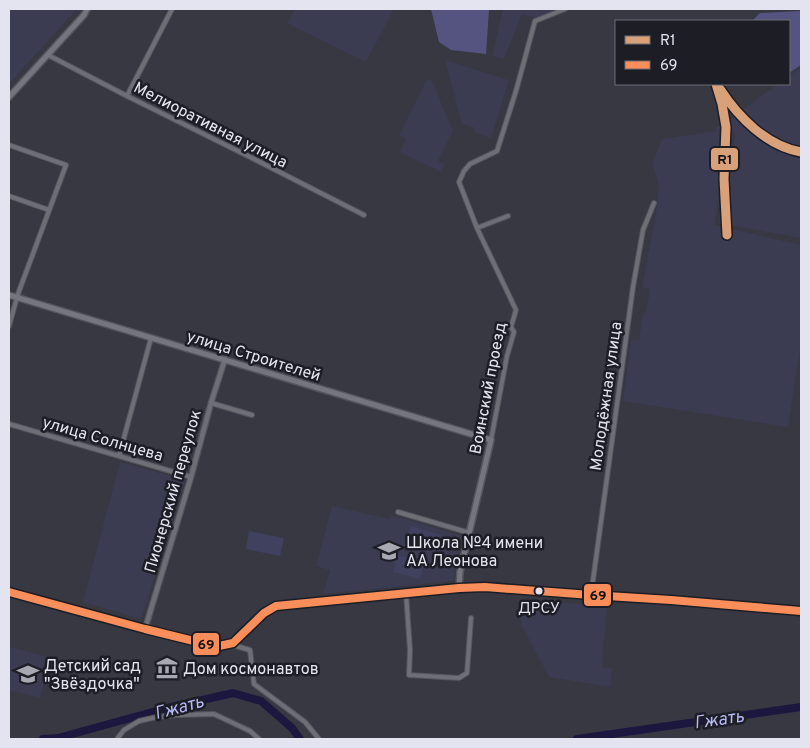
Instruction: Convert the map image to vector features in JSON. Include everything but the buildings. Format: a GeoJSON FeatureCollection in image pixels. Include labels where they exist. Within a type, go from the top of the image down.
{"type":"FeatureCollection","features":[{"type":"Feature","properties":{"kind":"main road"},"geometry":{"type":"LineString","coordinates":[[9,97],[84,15],[87,9]]}},
{"type":"Feature","properties":{"kind":"main road","name":"улица Строителей"},"geometry":{"type":"LineString","coordinates":[[9,295],[491,440]]}},
{"type":"Feature","properties":{"kind":"main road","name":"Воинский проезд"},"geometry":{"type":"LineString","coordinates":[[459,588],[460,572],[491,440]]}},
{"type":"Feature","properties":{"kind":"main road"},"geometry":{"type":"LineString","coordinates":[[9,592],[214,646],[224,646],[233,643],[264,613],[276,606],[459,588],[485,587],[801,611]]}},
{"type":"Feature","properties":{"kind":"street"},"geometry":{"type":"LineString","coordinates":[[127,96],[172,9]]}},
{"type":"Feature","properties":{"kind":"street","name":"Воинский проезд"},"geometry":{"type":"LineString","coordinates":[[491,440],[507,356],[514,332],[511,327],[516,310],[477,228],[459,182],[470,164],[497,151],[535,21],[565,9]]}},
{"type":"Feature","properties":{"kind":"street","name":"Мелиоративная улица"},"geometry":{"type":"LineString","coordinates":[[48,55],[364,216]]}},
{"type":"Feature","properties":{"kind":"street"},"geometry":{"type":"LineString","coordinates":[[9,145],[66,165],[17,298],[9,326]]}},
{"type":"Feature","properties":{"kind":"street"},"geometry":{"type":"LineString","coordinates":[[9,196],[49,210]]}},
{"type":"Feature","properties":{"kind":"street","name":"Молодёжная улица"},"geometry":{"type":"LineString","coordinates":[[591,595],[633,287],[643,230],[654,203]]}},
{"type":"Feature","properties":{"kind":"street"},"geometry":{"type":"LineString","coordinates":[[477,228],[508,216]]}},
{"type":"Feature","properties":{"kind":"street"},"geometry":{"type":"LineString","coordinates":[[119,456],[151,338]]}},
{"type":"Feature","properties":{"kind":"street","name":"Пионерский переулок"},"geometry":{"type":"LineString","coordinates":[[145,629],[225,359]]}},
{"type":"Feature","properties":{"kind":"street"},"geometry":{"type":"LineString","coordinates":[[211,403],[252,415]]}},
{"type":"Feature","properties":{"kind":"street","name":"улица Солнцева"},"geometry":{"type":"LineString","coordinates":[[9,424],[191,477]]}},
{"type":"Feature","properties":{"kind":"street"},"geometry":{"type":"LineString","coordinates":[[398,512],[470,533]]}},
{"type":"Feature","properties":{"kind":"street"},"geometry":{"type":"LineString","coordinates":[[406,594],[410,650],[409,675],[459,678],[467,673],[471,618]]}},
{"type":"Feature","properties":{"kind":"street"},"geometry":{"type":"LineString","coordinates":[[233,643],[236,646],[250,650],[254,684],[305,722],[319,739]]}},
{"type":"Feature","properties":{"kind":"street"},"geometry":{"type":"LineString","coordinates":[[117,739],[124,730],[139,721],[177,715],[214,714],[250,731],[259,739]]}},
{"type":"Feature","properties":{"kind":"shaded area"},"geometry":{"type":"Polygon","coordinates":[[[9,9],[77,9],[9,84],[9,9]]]}},
{"type":"Feature","properties":{"kind":"shaded area"},"geometry":{"type":"Polygon","coordinates":[[[295,9],[394,9],[366,62],[287,23],[295,9]]]}},
{"type":"Feature","properties":{"kind":"shaded area"},"geometry":{"type":"Polygon","coordinates":[[[431,9],[489,9],[486,54],[451,50],[439,42],[431,9]]]}},
{"type":"Feature","properties":{"kind":"shaded area"},"geometry":{"type":"Polygon","coordinates":[[[503,9],[528,9],[530,11],[531,9],[559,9],[535,18],[522,14],[504,59],[492,56],[503,9]]]}},
{"type":"Feature","properties":{"kind":"shaded area"},"geometry":{"type":"Polygon","coordinates":[[[801,11],[801,65],[790,72],[790,20],[753,20],[760,13],[801,11]]]}},
{"type":"Feature","properties":{"kind":"shaded area"},"geometry":{"type":"Polygon","coordinates":[[[445,60],[509,80],[491,138],[474,132],[475,128],[462,124],[445,60]]]}},
{"type":"Feature","properties":{"kind":"shaded area"},"geometry":{"type":"Polygon","coordinates":[[[801,67],[801,238],[729,225],[728,179],[735,135],[729,120],[777,85],[790,85],[790,75],[801,67]]]}},
{"type":"Feature","properties":{"kind":"shaded area"},"geometry":{"type":"Polygon","coordinates":[[[427,79],[432,81],[453,131],[438,161],[445,164],[441,172],[400,152],[406,139],[399,135],[427,79]]]}},
{"type":"Feature","properties":{"kind":"shaded area"},"geometry":{"type":"Polygon","coordinates":[[[722,126],[723,162],[715,225],[801,245],[801,342],[788,427],[623,401],[631,339],[639,340],[643,313],[646,313],[650,289],[642,287],[656,213],[659,184],[652,164],[662,139],[716,131],[716,127],[722,126]]]}},
{"type":"Feature","properties":{"kind":"shaded area"},"geometry":{"type":"Polygon","coordinates":[[[120,462],[185,480],[141,619],[83,602],[120,462]]]}},
{"type":"Feature","properties":{"kind":"shaded area","name":"Школа №4 имени АА Леонова"},"geometry":{"type":"Polygon","coordinates":[[[332,506],[390,519],[391,515],[462,536],[453,581],[323,594],[330,570],[316,566],[332,506]]]}},
{"type":"Feature","properties":{"kind":"shaded area"},"geometry":{"type":"Polygon","coordinates":[[[411,526],[441,535],[436,552],[406,543],[411,526]]]}},
{"type":"Feature","properties":{"kind":"shaded area"},"geometry":{"type":"Polygon","coordinates":[[[249,531],[284,538],[280,556],[246,549],[249,531]]]}},
{"type":"Feature","properties":{"kind":"shaded area"},"geometry":{"type":"Polygon","coordinates":[[[397,555],[425,562],[420,579],[393,572],[397,555]]]}},
{"type":"Feature","properties":{"kind":"shaded area"},"geometry":{"type":"Polygon","coordinates":[[[518,599],[607,606],[602,667],[612,668],[611,687],[549,677],[521,624],[518,599]]]}},
{"type":"Feature","properties":{"kind":"shaded area","name":"Детский сад \"Звёздочка\""},"geometry":{"type":"Polygon","coordinates":[[[10,647],[51,658],[40,698],[9,690],[10,647]]]}},
{"type":"Feature","properties":{"kind":"waterway","name":"Гжать"},"geometry":{"type":"LineString","coordinates":[[43,739],[58,738],[167,708],[233,693],[261,701],[292,728],[300,739]]}},
{"type":"Feature","properties":{"kind":"waterway","name":"Гжать"},"geometry":{"type":"LineString","coordinates":[[577,739],[801,707]]}},
{"type":"Feature","properties":{"kind":"transit line","name":"R1"},"geometry":{"type":"LineString","coordinates":[[716,85],[726,127],[724,179],[727,235]]}},
{"type":"Feature","properties":{"kind":"transit line","name":"R1"},"geometry":{"type":"LineString","coordinates":[[720,89],[745,120],[765,137],[777,144],[801,152]]}},
{"type":"Feature","properties":{"kind":"transit line","name":"69"},"geometry":{"type":"LineString","coordinates":[[9,592],[145,629],[219,646],[233,643],[264,613],[276,606],[459,588],[485,587],[801,611]]}},
{"type":"Feature","properties":{"kind":"place","name":"Школа №4 имени АА Леонова"},"geometry":{"type":"Point","coordinates":[389,551]}},
{"type":"Feature","properties":{"kind":"place","name":"ДРСУ"},"geometry":{"type":"Point","coordinates":[539,591]}},
{"type":"Feature","properties":{"kind":"place","name":"Дом космонавтов"},"geometry":{"type":"Point","coordinates":[167,668]}},
{"type":"Feature","properties":{"kind":"place","name":"Детский сад \"Звёздочка\""},"geometry":{"type":"Point","coordinates":[28,674]}}]}
